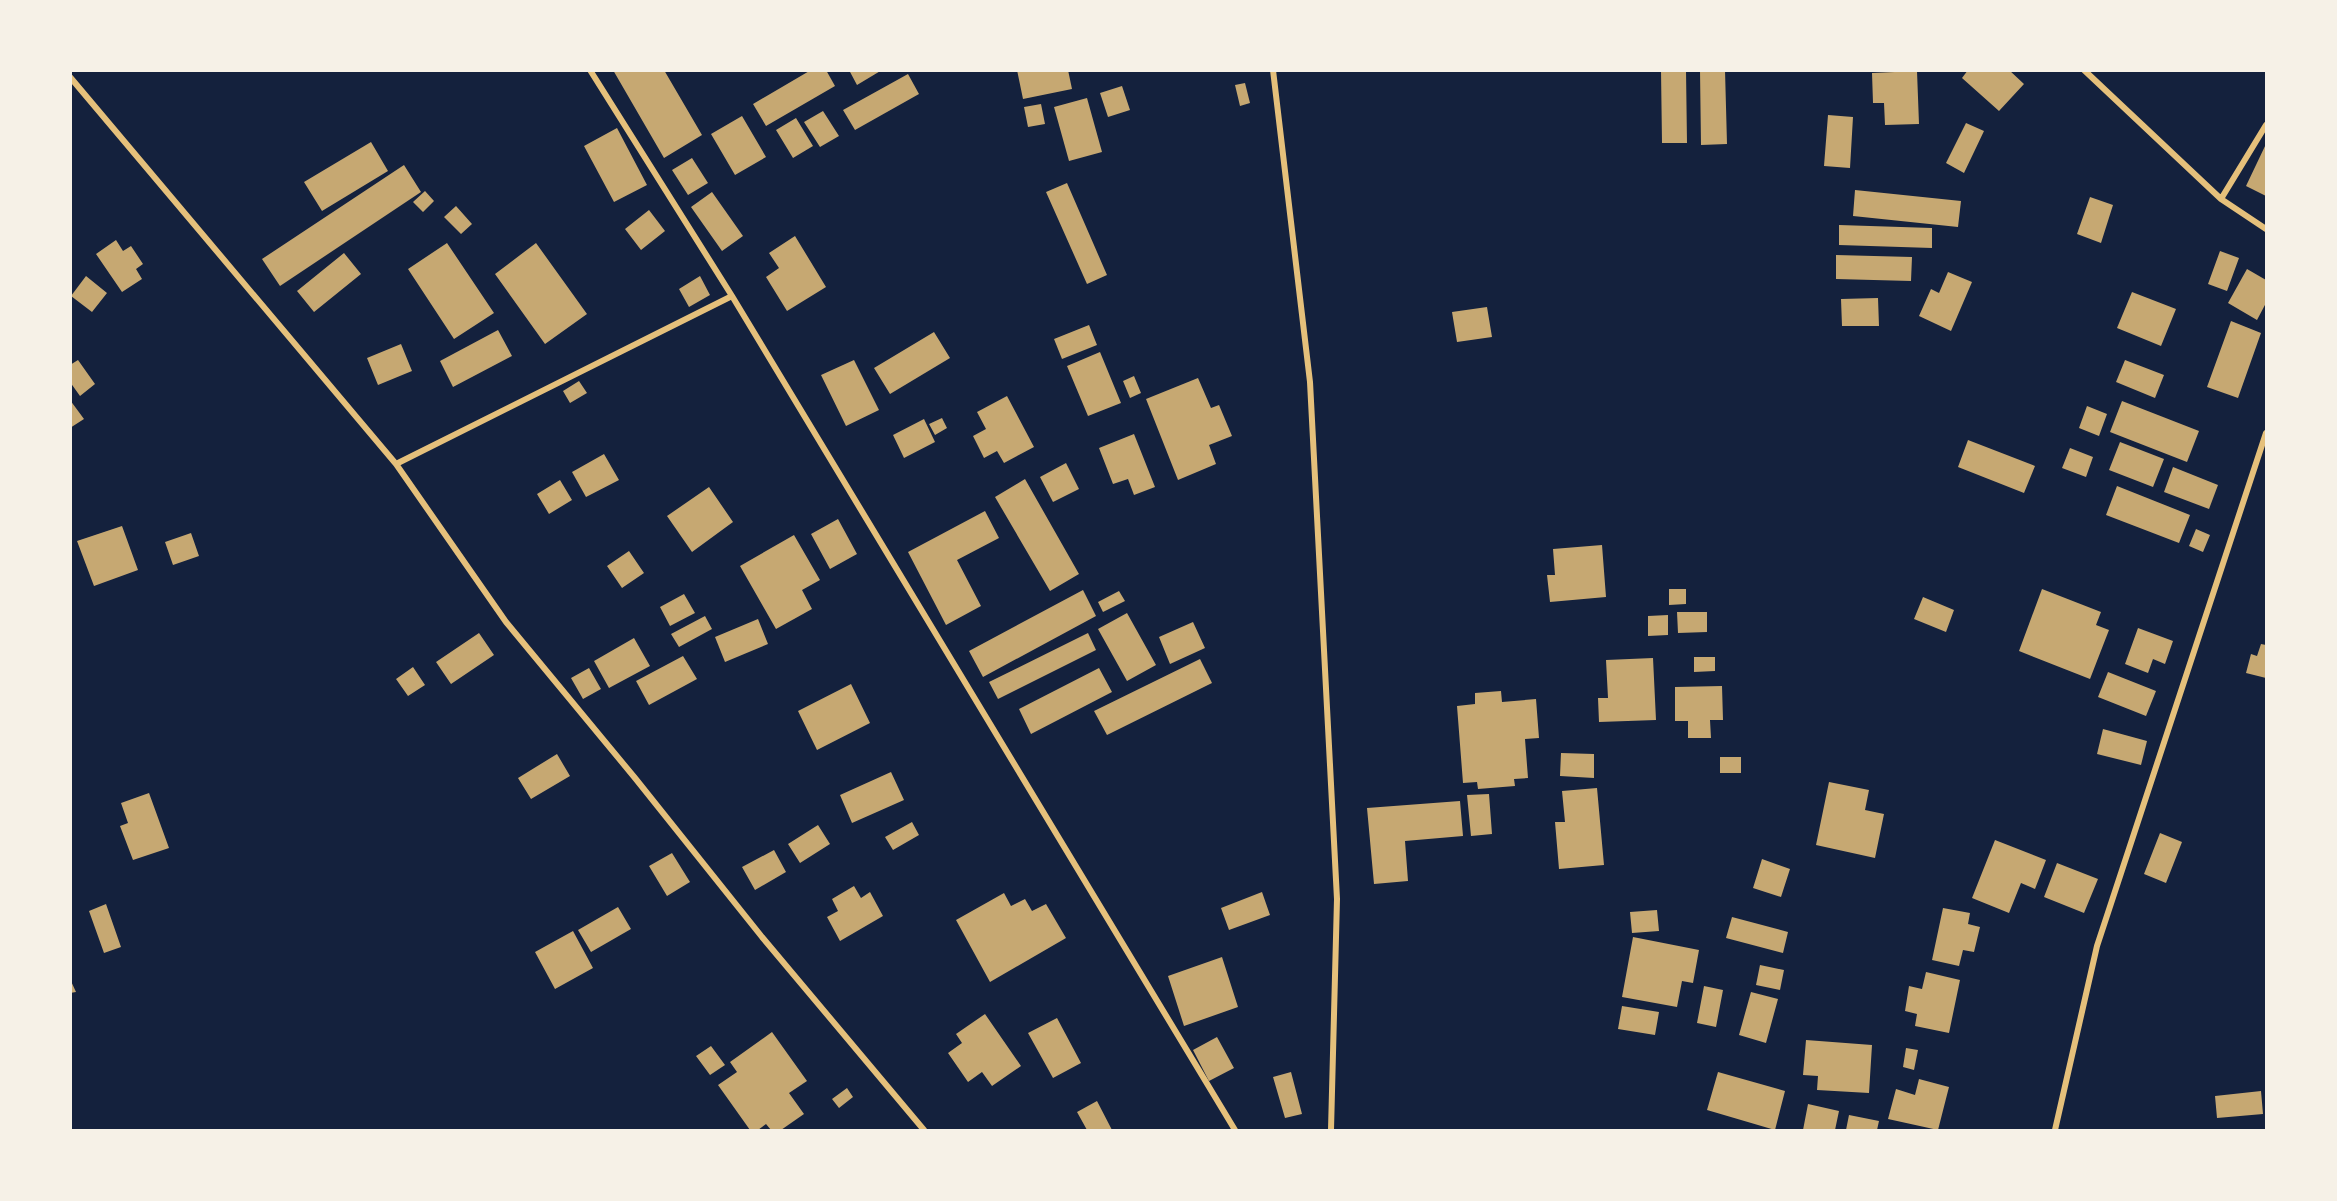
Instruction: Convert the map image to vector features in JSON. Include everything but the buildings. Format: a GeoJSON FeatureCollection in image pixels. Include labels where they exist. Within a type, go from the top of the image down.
{"type":"FeatureCollection","features":[{"type":"Feature","properties":{"kind":"street"},"geometry":{"type":"LineString","coordinates":[[590,70],[732,296],[1234,1131]]}},
{"type":"Feature","properties":{"kind":"street"},"geometry":{"type":"LineString","coordinates":[[1273,70],[1310,382],[1336,899],[1330,1131]]}},
{"type":"Feature","properties":{"kind":"street"},"geometry":{"type":"LineString","coordinates":[[2084,70],[2221,199],[2266,229]]}},
{"type":"Feature","properties":{"kind":"street"},"geometry":{"type":"LineString","coordinates":[[70,77],[396,464],[506,622],[762,937],[924,1131]]}},
{"type":"Feature","properties":{"kind":"street"},"geometry":{"type":"LineString","coordinates":[[2221,199],[2266,125]]}},
{"type":"Feature","properties":{"kind":"street"},"geometry":{"type":"LineString","coordinates":[[396,464],[732,296]]}},
{"type":"Feature","properties":{"kind":"street"},"geometry":{"type":"LineString","coordinates":[[2055,1131],[2097,946],[2266,433]]}}]}
